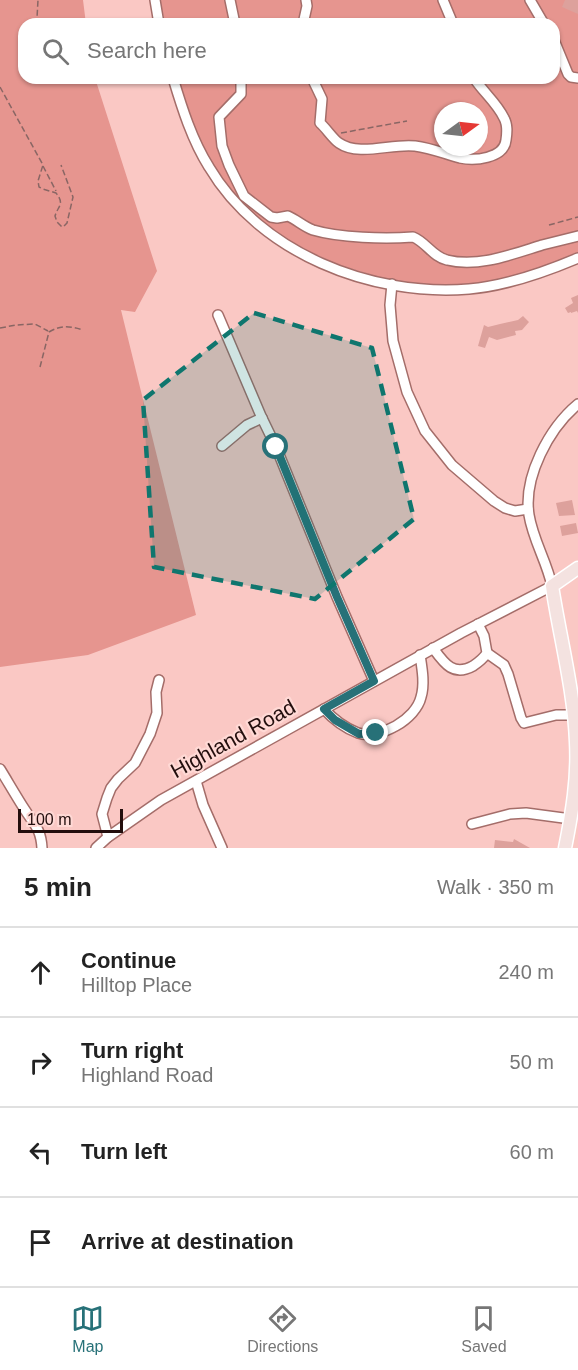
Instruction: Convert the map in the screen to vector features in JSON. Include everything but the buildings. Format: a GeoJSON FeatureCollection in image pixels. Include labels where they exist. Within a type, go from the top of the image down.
{"type":"FeatureCollection","features":[{"type":"Feature","properties":{"kind":"main road"},"geometry":{"type":"LineString","coordinates":[[565,848],[577,778],[575,695],[552,586],[578,568]]}},
{"type":"Feature","properties":{"kind":"street"},"geometry":{"type":"LineString","coordinates":[[154,0],[158,18]]}},
{"type":"Feature","properties":{"kind":"street"},"geometry":{"type":"LineString","coordinates":[[230,0],[234,18]]}},
{"type":"Feature","properties":{"kind":"street"},"geometry":{"type":"LineString","coordinates":[[304,18],[306,0]]}},
{"type":"Feature","properties":{"kind":"street"},"geometry":{"type":"LineString","coordinates":[[442,0],[450,18]]}},
{"type":"Feature","properties":{"kind":"street"},"geometry":{"type":"LineString","coordinates":[[530,0],[540,18]]}},
{"type":"Feature","properties":{"kind":"street"},"geometry":{"type":"LineString","coordinates":[[560,55],[568,74],[578,78]]}},
{"type":"Feature","properties":{"kind":"street"},"geometry":{"type":"LineString","coordinates":[[175,84],[194,136],[208,166],[224,189],[244,211],[279,240],[300,253],[352,275],[392,284],[448,290],[482,287],[518,279],[578,258]]}},
{"type":"Feature","properties":{"kind":"street"},"geometry":{"type":"LineString","coordinates":[[241,84],[241,94],[219,117],[222,146],[244,196],[271,217],[288,216],[311,230],[334,234],[413,237],[438,256],[447,260],[462,261],[480,262],[578,236]]}},
{"type":"Feature","properties":{"kind":"street"},"geometry":{"type":"LineString","coordinates":[[315,84],[322,99],[320,123],[337,142],[350,148],[413,146],[462,158],[479,159],[497,154],[506,146],[507,133],[506,121],[502,114],[479,84]]}},
{"type":"Feature","properties":{"kind":"street"},"geometry":{"type":"LineString","coordinates":[[392,284],[390,305],[393,341],[407,392],[425,431],[452,465],[494,501],[505,508],[516,511],[528,509]]}},
{"type":"Feature","properties":{"kind":"street"},"geometry":{"type":"LineString","coordinates":[[218,315],[374,681]]}},
{"type":"Feature","properties":{"kind":"street"},"geometry":{"type":"LineString","coordinates":[[552,586],[549,572],[532,530],[528,509],[530,486],[537,462],[558,424],[578,404]]}},
{"type":"Feature","properties":{"kind":"street"},"geometry":{"type":"LineString","coordinates":[[222,446],[247,425],[261,417]]}},
{"type":"Feature","properties":{"kind":"street","name":"Highland Road"},"geometry":{"type":"LineString","coordinates":[[96,848],[161,800],[434,648],[552,586]]}},
{"type":"Feature","properties":{"kind":"street"},"geometry":{"type":"LineString","coordinates":[[434,648],[443,661],[456,670],[464,670],[473,666],[483,660],[487,653],[484,636],[478,624]]}},
{"type":"Feature","properties":{"kind":"street"},"geometry":{"type":"LineString","coordinates":[[487,653],[504,665],[524,723],[556,715],[574,715]]}},
{"type":"Feature","properties":{"kind":"street"},"geometry":{"type":"LineString","coordinates":[[324,709],[335,720],[359,734],[376,733],[407,720],[417,709],[422,696],[420,656]]}},
{"type":"Feature","properties":{"kind":"street"},"geometry":{"type":"LineString","coordinates":[[108,837],[102,814],[107,798],[118,779],[135,763],[150,734],[157,713],[156,692],[159,680]]}},
{"type":"Feature","properties":{"kind":"street"},"geometry":{"type":"LineString","coordinates":[[0,768],[26,812],[37,825],[42,838],[42,848]]}},
{"type":"Feature","properties":{"kind":"street"},"geometry":{"type":"LineString","coordinates":[[196,780],[203,805],[222,848]]}},
{"type":"Feature","properties":{"kind":"street"},"geometry":{"type":"LineString","coordinates":[[472,825],[510,814],[526,813],[571,819]]}},
{"type":"Feature","properties":{"kind":"path"},"geometry":{"type":"LineString","coordinates":[[37,18],[38,0]]}},
{"type":"Feature","properties":{"kind":"path"},"geometry":{"type":"LineString","coordinates":[[0,87],[60,200],[60,207],[55,216],[59,225],[64,226],[67,223],[74,197],[61,165]]}},
{"type":"Feature","properties":{"kind":"path"},"geometry":{"type":"LineString","coordinates":[[337,133],[407,121]]}},
{"type":"Feature","properties":{"kind":"path"},"geometry":{"type":"LineString","coordinates":[[43,165],[38,181],[39,187],[56,193]]}},
{"type":"Feature","properties":{"kind":"path"},"geometry":{"type":"LineString","coordinates":[[549,225],[578,217]]}},
{"type":"Feature","properties":{"kind":"path"},"geometry":{"type":"LineString","coordinates":[[0,328],[35,324],[48,332]]}},
{"type":"Feature","properties":{"kind":"path"},"geometry":{"type":"LineString","coordinates":[[48,332],[62,326],[83,330]]}},
{"type":"Feature","properties":{"kind":"path"},"geometry":{"type":"LineString","coordinates":[[40,367],[48,332]]}},
{"type":"Feature","properties":{"kind":"highlighted area"},"geometry":{"type":"Polygon","coordinates":[[[254,313],[372,348],[414,519],[315,599],[154,567],[143,400],[254,313]]]}},
{"type":"Feature","properties":{"kind":"shaded area"},"geometry":{"type":"Polygon","coordinates":[[[0,0],[83,0],[85,18],[18,18],[18,84],[97,84],[157,271],[135,312],[121,310],[196,615],[88,655],[0,667],[0,0]]]}},
{"type":"Feature","properties":{"kind":"shaded area"},"geometry":{"type":"Polygon","coordinates":[[[160,0],[578,0],[578,254],[563,261],[514,277],[474,285],[434,286],[388,280],[339,265],[292,244],[248,211],[212,166],[190,115],[180,84],[560,84],[560,18],[164,18],[160,0]]]}},
{"type":"Feature","properties":{"kind":"route"},"geometry":{"type":"LineString","coordinates":[[276,447],[374,681],[324,709],[335,720],[359,734],[376,733]]}}]}
